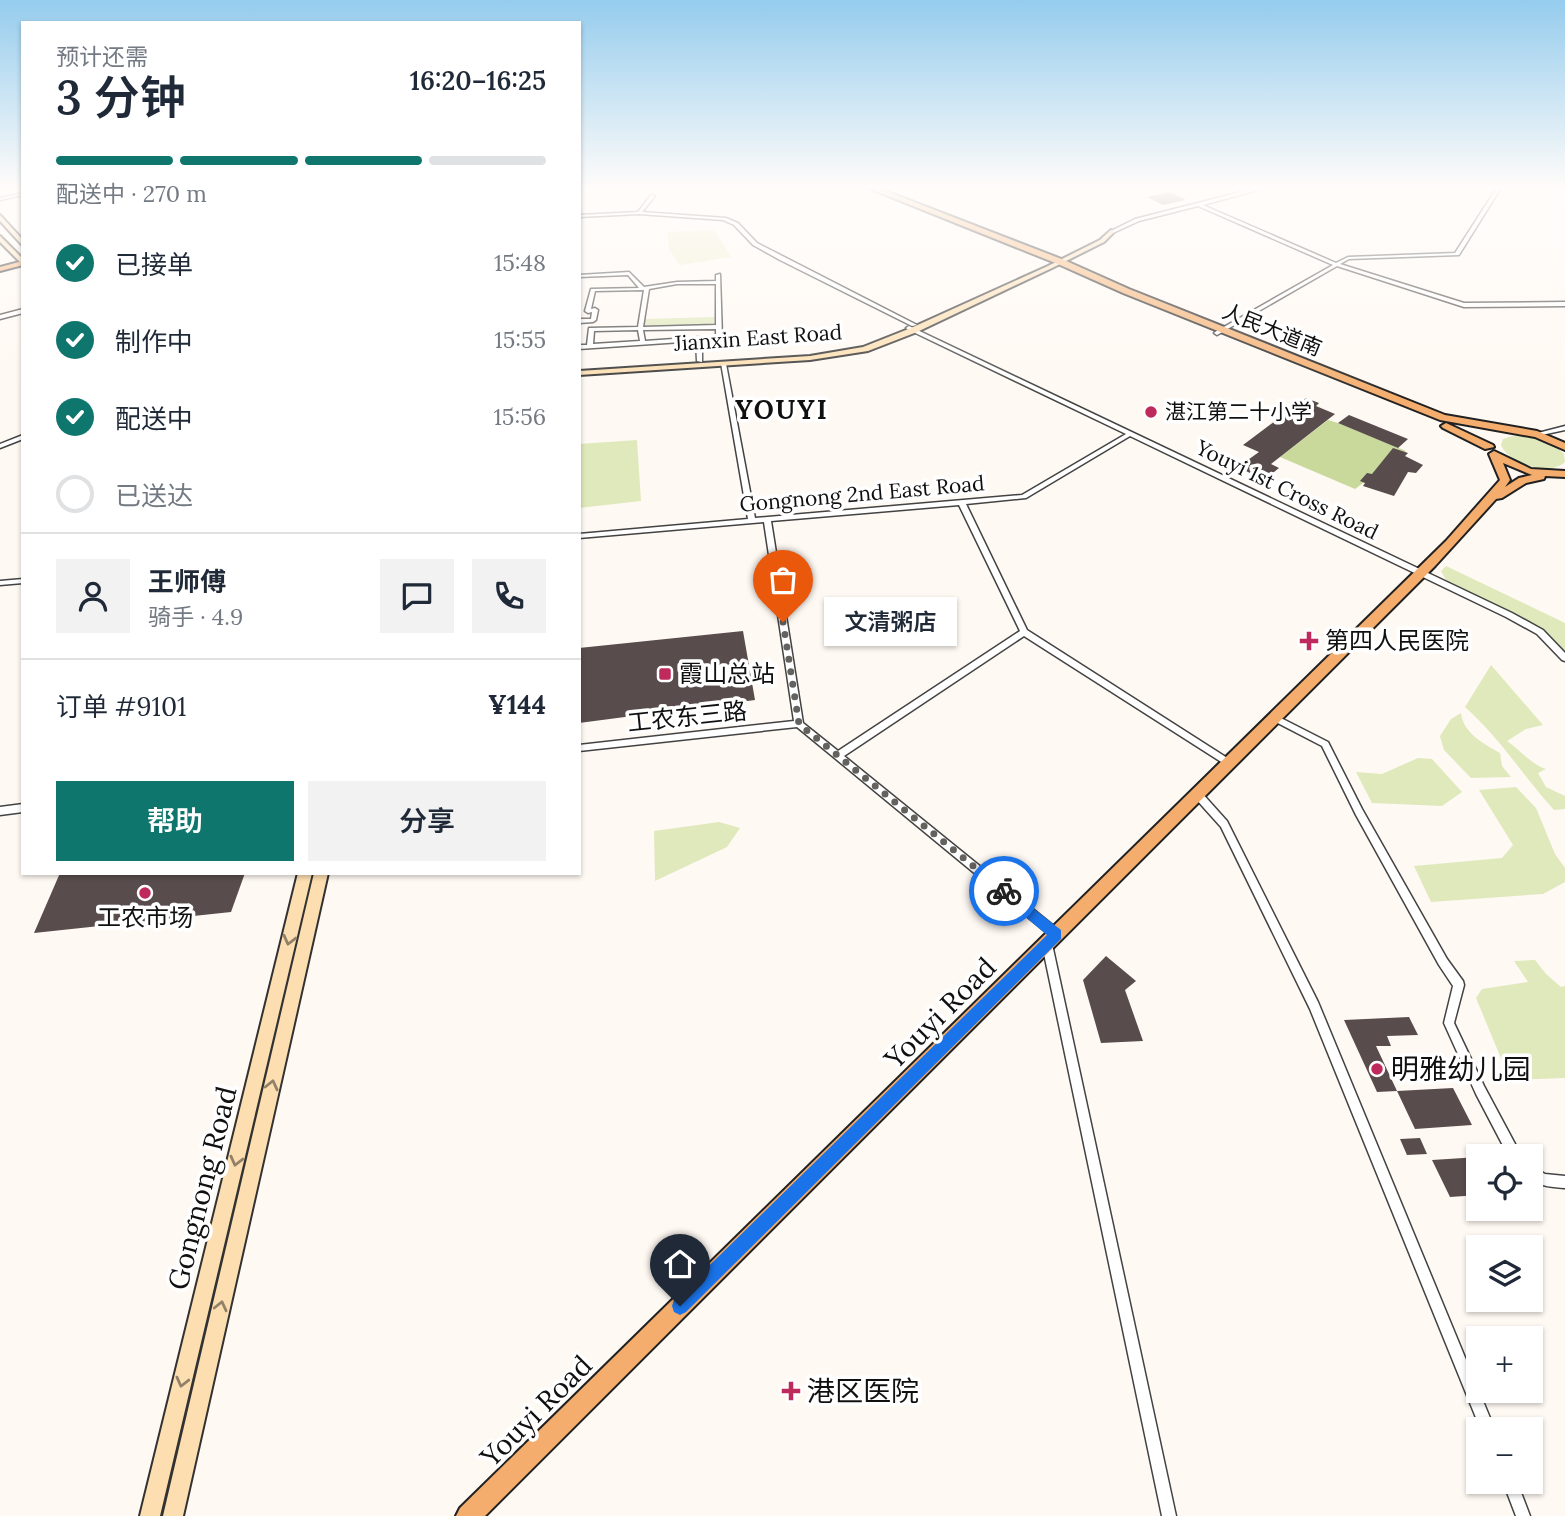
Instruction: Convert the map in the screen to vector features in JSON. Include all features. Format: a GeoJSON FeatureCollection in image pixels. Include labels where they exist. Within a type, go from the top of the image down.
{"type":"FeatureCollection","features":[{"type":"Feature","properties":{"kind":"main road","name":"人民大道南"},"geometry":{"type":"LineString","coordinates":[[1035,257],[1052,263]]}},
{"type":"Feature","properties":{"kind":"main road","name":"人民大道南"},"geometry":{"type":"LineString","coordinates":[[1037,257],[1460,431],[1529,472],[1562,475]]}},
{"type":"Feature","properties":{"kind":"main road"},"geometry":{"type":"LineString","coordinates":[[0,267],[21,261]]}},
{"type":"Feature","properties":{"kind":"main road","name":"人民大道南"},"geometry":{"type":"LineString","coordinates":[[1219,331],[1443,418],[1537,434],[1565,447]]}},
{"type":"Feature","properties":{"kind":"main road"},"geometry":{"type":"LineString","coordinates":[[1492,451],[1490,436],[1513,430]]}},
{"type":"Feature","properties":{"kind":"main road","name":"Youyi Road"},"geometry":{"type":"LineString","coordinates":[[1477,516],[1505,480],[1492,451]]}},
{"type":"Feature","properties":{"kind":"main road","name":"Youyi Road"},"geometry":{"type":"LineString","coordinates":[[468,1516],[1477,516],[1513,485],[1523,480],[1562,475]]}},
{"type":"Feature","properties":{"kind":"street","name":"Youyi 1st Cross Road"},"geometry":{"type":"LineString","coordinates":[[777,257],[913,328],[1514,621],[1537,634],[1565,667]]}},
{"type":"Feature","properties":{"kind":"street","name":"Jianxin East Road"},"geometry":{"type":"LineString","coordinates":[[581,371],[723,364],[846,354],[865,349],[913,328],[1066,257]]}},
{"type":"Feature","properties":{"kind":"street"},"geometry":{"type":"LineString","coordinates":[[1318,257],[1464,305],[1565,304]]}},
{"type":"Feature","properties":{"kind":"street"},"geometry":{"type":"LineString","coordinates":[[1219,331],[1348,258],[1382,257]]}},
{"type":"Feature","properties":{"kind":"street"},"geometry":{"type":"LineString","coordinates":[[581,276],[629,273],[645,289]]}},
{"type":"Feature","properties":{"kind":"street"},"geometry":{"type":"LineString","coordinates":[[581,345],[719,337],[718,278],[645,289],[593,290],[588,311]]}},
{"type":"Feature","properties":{"kind":"street"},"geometry":{"type":"LineString","coordinates":[[643,343],[640,329],[645,289]]}},
{"type":"Feature","properties":{"kind":"street"},"geometry":{"type":"LineString","coordinates":[[581,311],[595,310],[590,344]]}},
{"type":"Feature","properties":{"kind":"street"},"geometry":{"type":"LineString","coordinates":[[0,317],[21,312]]}},
{"type":"Feature","properties":{"kind":"street"},"geometry":{"type":"LineString","coordinates":[[581,321],[593,320]]}},
{"type":"Feature","properties":{"kind":"street"},"geometry":{"type":"LineString","coordinates":[[581,329],[719,327]]}},
{"type":"Feature","properties":{"kind":"street","name":"Jianxin East Road"},"geometry":{"type":"LineString","coordinates":[[581,371],[844,351],[913,328]]}},
{"type":"Feature","properties":{"kind":"street"},"geometry":{"type":"LineString","coordinates":[[699,339],[700,361]]}},
{"type":"Feature","properties":{"kind":"street"},"geometry":{"type":"LineString","coordinates":[[723,364],[752,522]]}},
{"type":"Feature","properties":{"kind":"street"},"geometry":{"type":"LineString","coordinates":[[1537,434],[1565,428]]}},
{"type":"Feature","properties":{"kind":"street","name":"Gongnong 2nd East Road"},"geometry":{"type":"LineString","coordinates":[[581,536],[1024,497],[1130,434]]}},
{"type":"Feature","properties":{"kind":"street"},"geometry":{"type":"LineString","coordinates":[[0,446],[21,438]]}},
{"type":"Feature","properties":{"kind":"street"},"geometry":{"type":"LineString","coordinates":[[962,503],[1024,632],[1229,763]]}},
{"type":"Feature","properties":{"kind":"street"},"geometry":{"type":"LineString","coordinates":[[767,520],[799,724],[1052,939],[1169,1516]]}},
{"type":"Feature","properties":{"kind":"street","name":"Youyi 1st Cross Road"},"geometry":{"type":"LineString","coordinates":[[1420,575],[1540,632],[1565,659]]}},
{"type":"Feature","properties":{"kind":"street"},"geometry":{"type":"LineString","coordinates":[[0,583],[21,582]]}},
{"type":"Feature","properties":{"kind":"street"},"geometry":{"type":"LineString","coordinates":[[838,756],[1024,632]]}},
{"type":"Feature","properties":{"kind":"street"},"geometry":{"type":"LineString","coordinates":[[1273,717],[1325,744],[1359,812],[1436,951],[1460,985],[1449,1023],[1509,1144]]}},
{"type":"Feature","properties":{"kind":"street","name":"工农东三路"},"geometry":{"type":"LineString","coordinates":[[581,748],[799,724]]}},
{"type":"Feature","properties":{"kind":"street"},"geometry":{"type":"LineString","coordinates":[[1198,795],[1224,824],[1314,1006],[1483,1417]]}},
{"type":"Feature","properties":{"kind":"street"},"geometry":{"type":"LineString","coordinates":[[0,811],[21,808]]}},
{"type":"Feature","properties":{"kind":"street","name":"Gongnong Road"},"geometry":{"type":"LineString","coordinates":[[150,1516],[305,875]]}},
{"type":"Feature","properties":{"kind":"street","name":"Gongnong Road"},"geometry":{"type":"LineString","coordinates":[[173,1516],[321,875]]}},
{"type":"Feature","properties":{"kind":"street"},"geometry":{"type":"LineString","coordinates":[[1543,1180],[1565,1182]]}},
{"type":"Feature","properties":{"kind":"street"},"geometry":{"type":"LineString","coordinates":[[1515,1494],[1523,1516]]}},
{"type":"Feature","properties":{"kind":"green space"},"geometry":{"type":"Polygon","coordinates":[[[674,257],[731,257],[680,265],[674,257]]]}},
{"type":"Feature","properties":{"kind":"green space"},"geometry":{"type":"Polygon","coordinates":[[[714,317],[714,325],[644,326],[645,319],[714,317]]]}},
{"type":"Feature","properties":{"kind":"green space"},"geometry":{"type":"Polygon","coordinates":[[[1328,420],[1406,451],[1355,489],[1280,457],[1328,420]]]}},
{"type":"Feature","properties":{"kind":"green space"},"geometry":{"type":"Polygon","coordinates":[[[1513,436],[1547,442],[1564,454],[1565,462],[1549,468],[1521,463],[1505,452],[1501,445],[1503,439],[1513,436]]]}},
{"type":"Feature","properties":{"kind":"green space"},"geometry":{"type":"Polygon","coordinates":[[[637,440],[641,501],[581,508],[581,444],[637,440]]]}},
{"type":"Feature","properties":{"kind":"green space"},"geometry":{"type":"Polygon","coordinates":[[[1446,566],[1565,623],[1565,651],[1528,621],[1446,580],[1441,571],[1446,566]]]}},
{"type":"Feature","properties":{"kind":"green space"},"geometry":{"type":"Polygon","coordinates":[[[1491,665],[1543,725],[1526,729],[1507,741],[1546,769],[1538,773],[1546,787],[1565,796],[1565,809],[1554,810],[1490,732],[1465,707],[1491,665]]]}},
{"type":"Feature","properties":{"kind":"green space"},"geometry":{"type":"Polygon","coordinates":[[[1461,713],[1470,732],[1500,753],[1502,766],[1511,777],[1471,778],[1444,750],[1440,736],[1451,719],[1461,713]]]}},
{"type":"Feature","properties":{"kind":"green space"},"geometry":{"type":"Polygon","coordinates":[[[1418,758],[1432,759],[1462,792],[1442,806],[1372,803],[1356,772],[1382,774],[1418,758]]]}},
{"type":"Feature","properties":{"kind":"green space"},"geometry":{"type":"Polygon","coordinates":[[[1516,787],[1536,808],[1555,854],[1565,868],[1565,882],[1543,894],[1431,902],[1414,866],[1502,858],[1513,845],[1479,790],[1516,787]]]}},
{"type":"Feature","properties":{"kind":"green space"},"geometry":{"type":"Polygon","coordinates":[[[719,822],[740,828],[727,847],[655,881],[654,831],[719,822]]]}},
{"type":"Feature","properties":{"kind":"green space"},"geometry":{"type":"Polygon","coordinates":[[[1535,960],[1561,987],[1565,986],[1565,1078],[1510,1080],[1476,998],[1482,989],[1528,982],[1514,961],[1535,960]]]}},
{"type":"Feature","properties":{"kind":"building"},"geometry":{"type":"Polygon","coordinates":[[[1306,398],[1319,403],[1316,406],[1335,414],[1271,464],[1279,468],[1264,480],[1238,467],[1259,452],[1243,445],[1306,398]]]}},
{"type":"Feature","properties":{"kind":"building"},"geometry":{"type":"Polygon","coordinates":[[[1349,415],[1408,439],[1398,448],[1338,423],[1349,415]]]}},
{"type":"Feature","properties":{"kind":"building"},"geometry":{"type":"Polygon","coordinates":[[[1393,448],[1408,453],[1405,456],[1423,465],[1416,473],[1408,472],[1394,496],[1363,486],[1365,483],[1360,481],[1367,473],[1372,474],[1393,448]]]}},
{"type":"Feature","properties":{"kind":"building","name":"霞山总站"},"geometry":{"type":"Polygon","coordinates":[[[743,631],[755,700],[581,723],[581,648],[743,631]]]}},
{"type":"Feature","properties":{"kind":"building","name":"工农市场"},"geometry":{"type":"Polygon","coordinates":[[[59,875],[244,875],[231,912],[34,933],[59,875]]]}},
{"type":"Feature","properties":{"kind":"building"},"geometry":{"type":"Polygon","coordinates":[[[1106,956],[1136,981],[1125,990],[1143,1041],[1101,1043],[1083,980],[1106,956]]]}},
{"type":"Feature","properties":{"kind":"building"},"geometry":{"type":"Polygon","coordinates":[[[1409,1017],[1418,1035],[1387,1036],[1391,1046],[1376,1046],[1397,1091],[1377,1092],[1344,1020],[1409,1017]]]}},
{"type":"Feature","properties":{"kind":"building"},"geometry":{"type":"Polygon","coordinates":[[[1453,1088],[1472,1125],[1415,1129],[1397,1091],[1453,1088]]]}},
{"type":"Feature","properties":{"kind":"building","name":"明雅幼儿园"},"geometry":{"type":"Polygon","coordinates":[[[1420,1138],[1427,1154],[1407,1155],[1400,1139],[1420,1138]]]}},
{"type":"Feature","properties":{"kind":"building","name":"明雅幼儿园"},"geometry":{"type":"Polygon","coordinates":[[[1466,1158],[1466,1196],[1450,1197],[1432,1160],[1466,1158]]]}},
{"type":"Feature","properties":{"kind":"way so far"},"geometry":{"type":"LineString","coordinates":[[783,622],[799,724],[1004,891]]}},
{"type":"Feature","properties":{"kind":"place","name":"湛江第二十小学"},"geometry":{"type":"Point","coordinates":[1151,412]}},
{"type":"Feature","properties":{"kind":"place","name":"文清粥店"},"geometry":{"type":"Point","coordinates":[783,622]}},
{"type":"Feature","properties":{"kind":"place","name":"第四人民医院"},"geometry":{"type":"Point","coordinates":[1309,641]}},
{"type":"Feature","properties":{"kind":"place","name":"霞山总站"},"geometry":{"type":"Point","coordinates":[665,674]}},
{"type":"Feature","properties":{"kind":"place","name":"工农市场"},"geometry":{"type":"Point","coordinates":[145,893]}},
{"type":"Feature","properties":{"kind":"place","name":"明雅幼儿园"},"geometry":{"type":"Point","coordinates":[1377,1069]}},
{"type":"Feature","properties":{"kind":"place","name":"港区医院"},"geometry":{"type":"Point","coordinates":[791,1391]}},
{"type":"Feature","properties":{"kind":"district","name":"YOUYI"},"geometry":{"type":"Point","coordinates":[782,410]}},
{"type":"Feature","properties":{"kind":"route"},"geometry":{"type":"LineString","coordinates":[[680,1306],[1056,934],[1004,891]]}}]}
